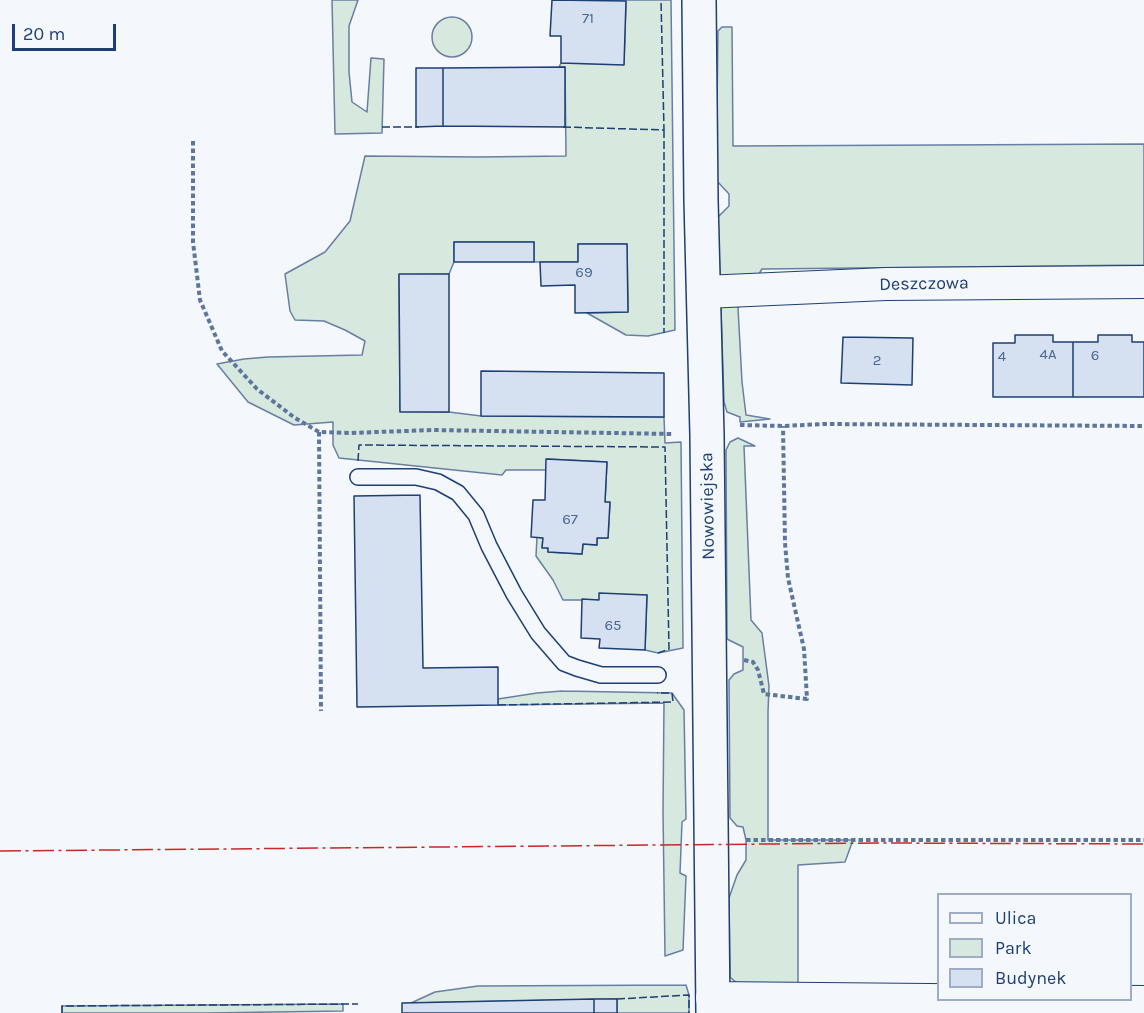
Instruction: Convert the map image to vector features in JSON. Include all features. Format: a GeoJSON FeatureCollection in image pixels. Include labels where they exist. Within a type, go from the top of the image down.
{"type":"FeatureCollection","features":[{"type":"Feature","properties":{"kind":"street","name":"Nowowiejska"},"geometry":{"type":"LineString","coordinates":[[699,0],[707,430],[712,1005]]}},
{"type":"Feature","properties":{"kind":"street","name":"Deszczowa"},"geometry":{"type":"LineString","coordinates":[[704,292],[886,284],[1144,282]]}},
{"type":"Feature","properties":{"kind":"street"},"geometry":{"type":"LineString","coordinates":[[712,1005],[1144,1002]]}},
{"type":"Feature","properties":{"kind":"lane"},"geometry":{"type":"LineString","coordinates":[[358,477],[416,477],[438,482],[459,493],[476,515],[504,575],[538,633],[564,663],[601,675],[658,675]]}},
{"type":"Feature","properties":{"kind":"path"},"geometry":{"type":"LineString","coordinates":[[193,141],[193,242],[200,300],[222,351],[257,389],[295,418],[319,432],[707,430],[835,424],[1144,426]]}},
{"type":"Feature","properties":{"kind":"path"},"geometry":{"type":"LineString","coordinates":[[743,660],[753,662],[758,670],[764,694],[807,699],[804,649],[788,578],[785,543],[783,426]]}},
{"type":"Feature","properties":{"kind":"path"},"geometry":{"type":"LineString","coordinates":[[319,432],[321,711]]}},
{"type":"Feature","properties":{"kind":"path"},"geometry":{"type":"LineString","coordinates":[[711,841],[1144,840]]}},
{"type":"Feature","properties":{"kind":"green space"},"geometry":{"type":"Polygon","coordinates":[[[332,0],[358,0],[349,26],[349,72],[352,102],[367,112],[371,58],[384,59],[382,133],[335,134],[332,0]]]}},
{"type":"Feature","properties":{"kind":"green space"},"geometry":{"type":"Polygon","coordinates":[[[575,0],[671,0],[675,330],[648,336],[626,335],[587,313],[628,312],[627,244],[578,244],[578,262],[534,262],[534,242],[454,242],[454,262],[449,274],[399,275],[400,411],[449,412],[481,416],[664,417],[665,443],[681,442],[683,648],[658,653],[645,650],[647,595],[599,600],[563,600],[553,580],[536,556],[537,537],[543,538],[542,547],[548,548],[548,552],[582,554],[583,544],[597,545],[597,538],[608,538],[610,503],[605,502],[607,462],[547,459],[546,470],[506,470],[502,475],[339,458],[333,445],[333,422],[294,425],[248,402],[217,364],[268,357],[362,355],[365,341],[345,330],[324,321],[295,320],[290,311],[285,274],[325,252],[350,221],[365,156],[566,156],[565,67],[559,67],[561,63],[624,64],[626,2],[575,0]]]}},
{"type":"Feature","properties":{"kind":"green space"},"geometry":{"type":"Polygon","coordinates":[[[452,17],[466,23],[472,37],[466,51],[452,57],[438,51],[432,37],[438,23],[452,17]]]}},
{"type":"Feature","properties":{"kind":"green space"},"geometry":{"type":"Polygon","coordinates":[[[722,27],[732,27],[733,146],[1144,144],[1144,265],[762,269],[738,308],[746,415],[770,419],[740,422],[740,417],[727,412],[724,402],[718,217],[729,206],[729,194],[716,180],[718,31],[722,27]]]}},
{"type":"Feature","properties":{"kind":"green space"},"geometry":{"type":"Polygon","coordinates":[[[738,438],[755,446],[744,446],[751,620],[762,633],[769,686],[768,840],[853,840],[845,862],[798,865],[798,990],[740,986],[730,977],[729,898],[737,875],[746,860],[746,840],[743,827],[737,826],[730,818],[729,680],[734,674],[743,670],[743,647],[727,639],[726,450],[730,442],[738,438]]]}},
{"type":"Feature","properties":{"kind":"green space"},"geometry":{"type":"Polygon","coordinates":[[[562,691],[672,693],[684,710],[686,819],[682,822],[680,873],[686,876],[683,950],[665,956],[664,703],[498,705],[498,699],[562,691]]]}},
{"type":"Feature","properties":{"kind":"green space"},"geometry":{"type":"Polygon","coordinates":[[[686,985],[689,995],[689,1013],[617,1013],[617,999],[411,1003],[435,992],[478,986],[686,985]]]}},
{"type":"Feature","properties":{"kind":"green space"},"geometry":{"type":"Polygon","coordinates":[[[343,1004],[343,1011],[62,1013],[62,1006],[343,1004]]]}},
{"type":"Feature","properties":{"kind":"building"},"geometry":{"type":"Polygon","coordinates":[[[552,0],[626,1],[624,65],[561,63],[561,36],[550,36],[552,0]]]}},
{"type":"Feature","properties":{"kind":"building"},"geometry":{"type":"Polygon","coordinates":[[[565,67],[565,127],[443,126],[443,68],[565,67]]]}},
{"type":"Feature","properties":{"kind":"building"},"geometry":{"type":"Polygon","coordinates":[[[416,68],[443,68],[443,126],[416,127],[416,68]]]}},
{"type":"Feature","properties":{"kind":"building"},"geometry":{"type":"Polygon","coordinates":[[[454,242],[534,242],[534,262],[454,262],[454,242]]]}},
{"type":"Feature","properties":{"kind":"building"},"geometry":{"type":"Polygon","coordinates":[[[578,244],[627,244],[628,312],[575,313],[575,285],[541,286],[540,262],[578,262],[578,244]]]}},
{"type":"Feature","properties":{"kind":"building"},"geometry":{"type":"Polygon","coordinates":[[[399,274],[449,274],[449,412],[400,412],[399,274]]]}},
{"type":"Feature","properties":{"kind":"building"},"geometry":{"type":"Polygon","coordinates":[[[1015,335],[1053,335],[1053,342],[1073,342],[1073,397],[993,397],[993,343],[1015,343],[1015,335]]]}},
{"type":"Feature","properties":{"kind":"building"},"geometry":{"type":"Polygon","coordinates":[[[1098,335],[1132,335],[1132,342],[1144,342],[1144,397],[1073,397],[1073,342],[1098,342],[1098,335]]]}},
{"type":"Feature","properties":{"kind":"building"},"geometry":{"type":"Polygon","coordinates":[[[843,337],[913,338],[912,385],[841,383],[843,337]]]}},
{"type":"Feature","properties":{"kind":"building"},"geometry":{"type":"Polygon","coordinates":[[[481,371],[664,373],[664,417],[481,416],[481,371]]]}},
{"type":"Feature","properties":{"kind":"building"},"geometry":{"type":"Polygon","coordinates":[[[546,459],[607,462],[605,502],[610,502],[608,538],[597,538],[597,545],[583,544],[582,554],[548,552],[548,548],[542,548],[543,538],[531,537],[533,500],[545,500],[546,459]]]}},
{"type":"Feature","properties":{"kind":"building"},"geometry":{"type":"Polygon","coordinates":[[[420,495],[423,668],[498,667],[498,705],[357,707],[354,496],[420,495]]]}},
{"type":"Feature","properties":{"kind":"building"},"geometry":{"type":"Polygon","coordinates":[[[599,593],[647,595],[645,650],[599,648],[600,639],[581,638],[582,599],[599,600],[599,593]]]}},
{"type":"Feature","properties":{"kind":"building"},"geometry":{"type":"Polygon","coordinates":[[[594,999],[594,1013],[402,1013],[402,1003],[594,999]]]}},
{"type":"Feature","properties":{"kind":"building"},"geometry":{"type":"Polygon","coordinates":[[[594,999],[617,999],[617,1013],[594,1013],[594,999]]]}},
{"type":"Feature","properties":{"kind":"fence"},"geometry":{"type":"LineString","coordinates":[[563,127],[664,130],[661,0]]}},
{"type":"Feature","properties":{"kind":"fence"},"geometry":{"type":"LineString","coordinates":[[382,127],[419,127]]}},
{"type":"Feature","properties":{"kind":"fence"},"geometry":{"type":"LineString","coordinates":[[664,130],[664,333]]}},
{"type":"Feature","properties":{"kind":"fence"},"geometry":{"type":"LineString","coordinates":[[358,461],[359,445],[665,447],[669,649],[658,653]]}},
{"type":"Feature","properties":{"kind":"fence"},"geometry":{"type":"LineString","coordinates":[[498,705],[673,702],[672,693],[657,693]]}},
{"type":"Feature","properties":{"kind":"fence"},"geometry":{"type":"LineString","coordinates":[[617,999],[689,995],[689,1013]]}},
{"type":"Feature","properties":{"kind":"fence"},"geometry":{"type":"LineString","coordinates":[[62,1013],[62,1006],[358,1004]]}},
{"type":"Feature","properties":{"kind":"power"},"geometry":{"type":"LineString","coordinates":[[0,851],[880,843],[1144,844]]}}]}
